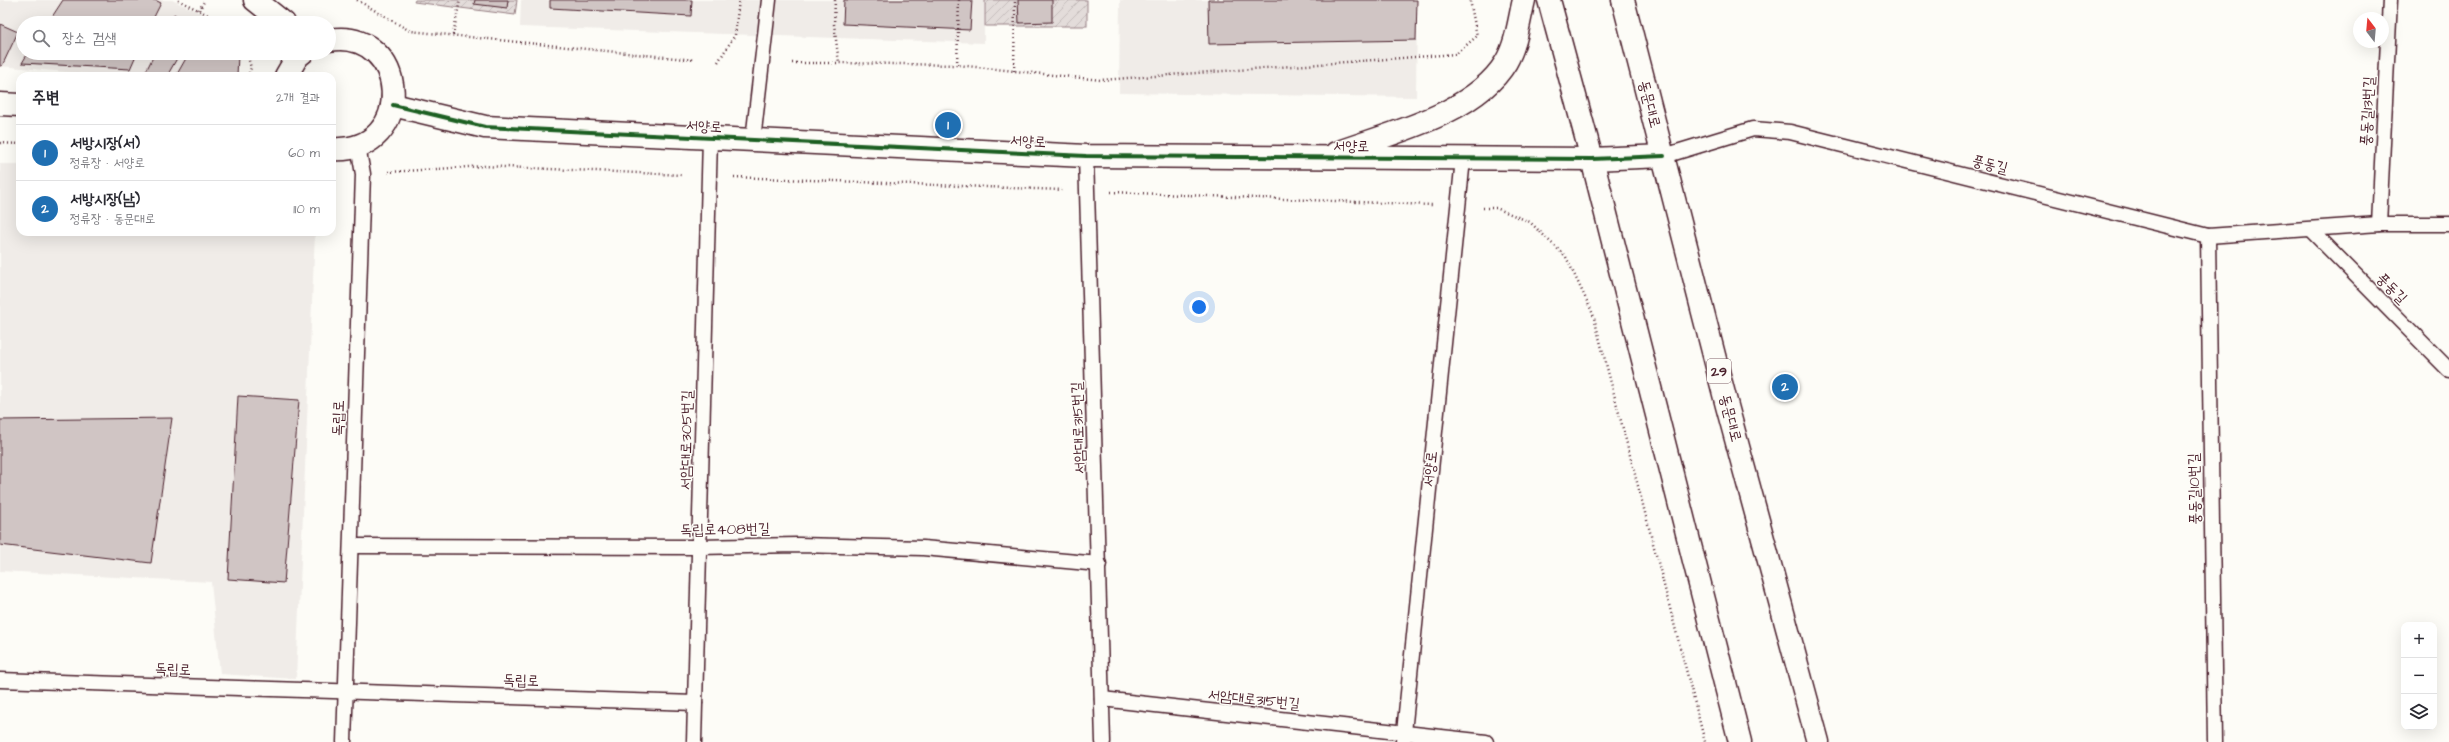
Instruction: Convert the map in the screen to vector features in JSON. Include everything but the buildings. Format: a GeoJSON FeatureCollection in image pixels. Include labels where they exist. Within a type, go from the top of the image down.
{"type":"FeatureCollection","features":[{"type":"Feature","properties":{"kind":"street"},"geometry":{"type":"LineString","coordinates":[[255,0],[275,16]]}},
{"type":"Feature","properties":{"kind":"street"},"geometry":{"type":"LineString","coordinates":[[1323,158],[1413,125],[1456,107],[1477,93],[1495,77],[1506,61],[1515,40],[1524,0]]}},
{"type":"Feature","properties":{"kind":"street"},"geometry":{"type":"LineString","coordinates":[[1549,0],[1592,159],[1740,742]]}},
{"type":"Feature","properties":{"kind":"street","name":"동문대로"},"geometry":{"type":"LineString","coordinates":[[1623,0],[1727,406],[1818,742]]}},
{"type":"Feature","properties":{"kind":"street"},"geometry":{"type":"LineString","coordinates":[[336,40],[350,40],[368,47],[380,58],[389,72],[394,88],[393,105],[388,120],[378,134],[358,146],[344,150],[336,149]]}},
{"type":"Feature","properties":{"kind":"street"},"geometry":{"type":"LineString","coordinates":[[288,72],[295,60]]}},
{"type":"Feature","properties":{"kind":"street"},"geometry":{"type":"LineString","coordinates":[[0,104],[16,105]]}},
{"type":"Feature","properties":{"kind":"street","name":"서양로"},"geometry":{"type":"LineString","coordinates":[[393,105],[485,127],[1086,156],[1592,159],[1664,156]]}},
{"type":"Feature","properties":{"kind":"lane"},"geometry":{"type":"LineString","coordinates":[[753,140],[769,0]]}},
{"type":"Feature","properties":{"kind":"lane","name":"풍동길13번길"},"geometry":{"type":"LineString","coordinates":[[2379,224],[2390,0]]}},
{"type":"Feature","properties":{"kind":"lane","name":"풍동길"},"geometry":{"type":"LineString","coordinates":[[1664,156],[1753,129],[1790,132],[2208,236],[2379,224],[2449,224]]}},
{"type":"Feature","properties":{"kind":"lane","name":"서암대로305번길"},"geometry":{"type":"LineString","coordinates":[[694,742],[710,138]]}},
{"type":"Feature","properties":{"kind":"lane","name":"독립로"},"geometry":{"type":"LineString","coordinates":[[344,742],[352,546],[363,174],[358,146]]}},
{"type":"Feature","properties":{"kind":"lane","name":"서암대로315번길"},"geometry":{"type":"LineString","coordinates":[[1086,156],[1099,564],[1102,742]]}},
{"type":"Feature","properties":{"kind":"lane","name":"서양로"},"geometry":{"type":"LineString","coordinates":[[1403,737],[1462,158]]}},
{"type":"Feature","properties":{"kind":"lane","name":"풍동길"},"geometry":{"type":"LineString","coordinates":[[2310,230],[2449,370]]}},
{"type":"Feature","properties":{"kind":"lane","name":"풍동길10번길"},"geometry":{"type":"LineString","coordinates":[[2208,236],[2215,742]]}},
{"type":"Feature","properties":{"kind":"lane","name":"독립로408번길"},"geometry":{"type":"LineString","coordinates":[[352,546],[700,547],[798,545],[923,548],[1099,564]]}},
{"type":"Feature","properties":{"kind":"lane","name":"독립로"},"geometry":{"type":"LineString","coordinates":[[0,680],[695,703]]}},
{"type":"Feature","properties":{"kind":"lane","name":"서암대로315번길"},"geometry":{"type":"LineString","coordinates":[[1102,699],[1403,737]]}},
{"type":"Feature","properties":{"kind":"lane"},"geometry":{"type":"LineString","coordinates":[[1403,737],[1486,742]]}},
{"type":"Feature","properties":{"kind":"path"},"geometry":{"type":"LineString","coordinates":[[178,0],[211,16]]}},
{"type":"Feature","properties":{"kind":"path"},"geometry":{"type":"LineString","coordinates":[[199,10],[205,0]]}},
{"type":"Feature","properties":{"kind":"path"},"geometry":{"type":"LineString","coordinates":[[356,0],[410,31],[695,60]]}},
{"type":"Feature","properties":{"kind":"path"},"geometry":{"type":"LineString","coordinates":[[453,35],[460,0]]}},
{"type":"Feature","properties":{"kind":"path"},"geometry":{"type":"LineString","coordinates":[[718,62],[734,35],[739,0]]}},
{"type":"Feature","properties":{"kind":"path"},"geometry":{"type":"LineString","coordinates":[[835,0],[834,24],[839,63]]}},
{"type":"Feature","properties":{"kind":"path"},"geometry":{"type":"LineString","coordinates":[[957,65],[959,0]]}},
{"type":"Feature","properties":{"kind":"path"},"geometry":{"type":"LineString","coordinates":[[1014,71],[1015,0]]}},
{"type":"Feature","properties":{"kind":"path"},"geometry":{"type":"LineString","coordinates":[[792,63],[957,65],[1102,80],[1456,54],[1477,36],[1470,0]]}},
{"type":"Feature","properties":{"kind":"path"},"geometry":{"type":"LineString","coordinates":[[249,60],[251,68],[250,72]]}},
{"type":"Feature","properties":{"kind":"path"},"geometry":{"type":"LineString","coordinates":[[0,143],[16,144]]}},
{"type":"Feature","properties":{"kind":"path"},"geometry":{"type":"LineString","coordinates":[[363,174],[483,166],[1458,206],[1496,208],[1530,222],[1566,256],[1593,314],[1705,742]]}},
{"type":"Feature","properties":{"kind":"shaded area"},"geometry":{"type":"Polygon","coordinates":[[[0,0],[172,0],[207,16],[16,16],[16,60],[230,60],[229,72],[66,72],[0,66],[0,0]]]}},
{"type":"Feature","properties":{"kind":"shaded area"},"geometry":{"type":"Polygon","coordinates":[[[415,0],[517,0],[515,15],[414,2],[415,0]]]}},
{"type":"Feature","properties":{"kind":"shaded area"},"geometry":{"type":"Polygon","coordinates":[[[521,0],[984,0],[984,43],[520,27],[521,0]]]}},
{"type":"Feature","properties":{"kind":"shaded area"},"geometry":{"type":"Polygon","coordinates":[[[985,0],[1087,0],[1087,26],[985,26],[985,0]]]}},
{"type":"Feature","properties":{"kind":"shaded area"},"geometry":{"type":"Polygon","coordinates":[[[1120,0],[1417,0],[1416,97],[1119,93],[1120,0]]]}},
{"type":"Feature","properties":{"kind":"shaded area"},"geometry":{"type":"Polygon","coordinates":[[[0,164],[16,164],[16,236],[315,236],[296,679],[220,674],[211,582],[0,571],[0,164]]]}},
{"type":"Feature","properties":{"kind":"cycle path"},"geometry":{"type":"LineString","coordinates":[[393,105],[485,127],[1086,156],[1592,159],[1664,156]]}},
{"type":"Feature","properties":{"kind":"place","name":"서방시장(서)"},"geometry":{"type":"Point","coordinates":[948,125]}},
{"type":"Feature","properties":{"kind":"place","name":"서방시장(남)"},"geometry":{"type":"Point","coordinates":[1785,387]}}]}
